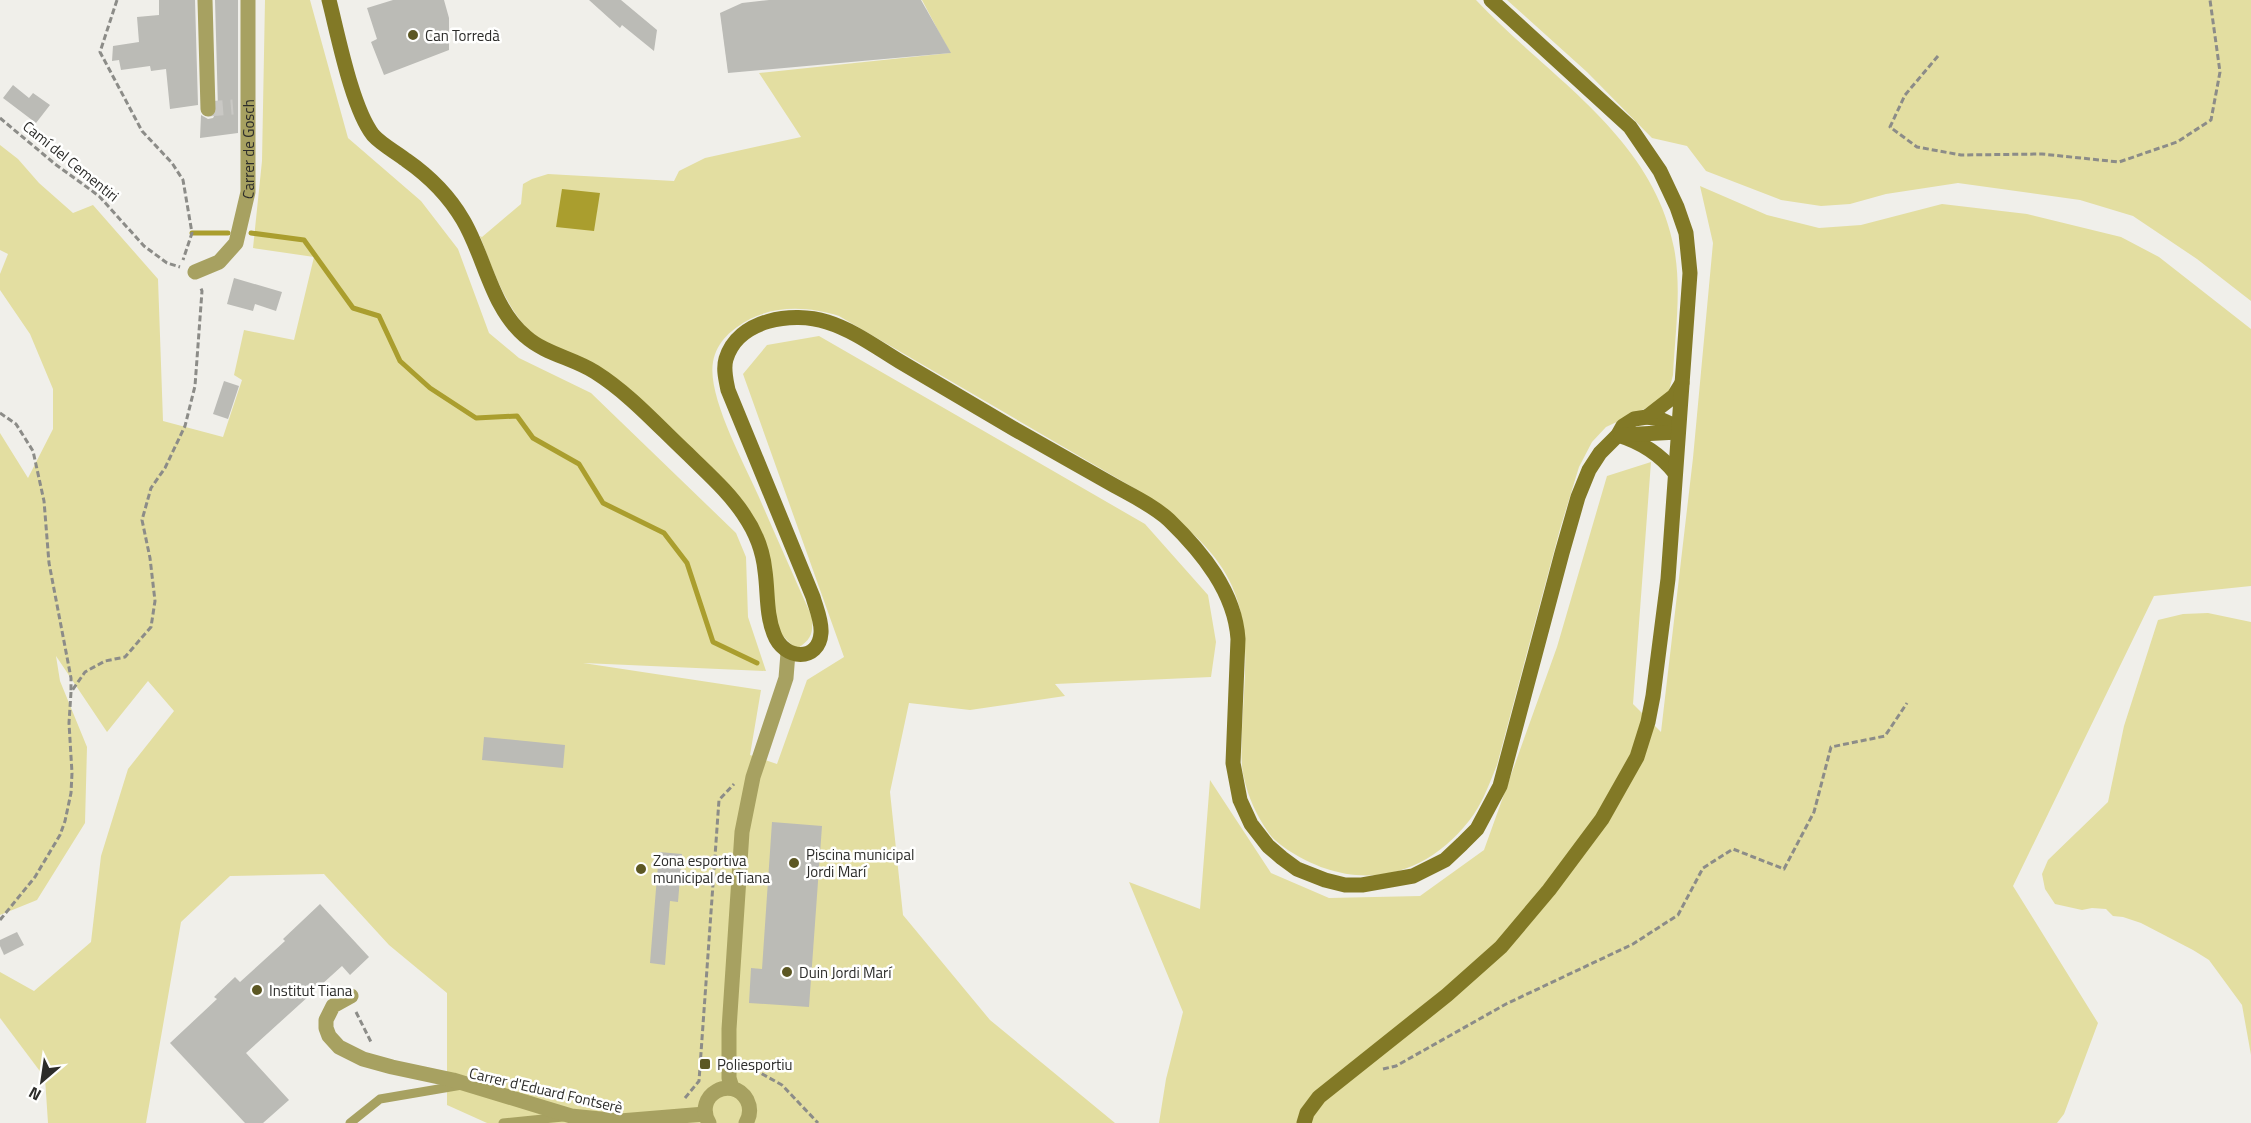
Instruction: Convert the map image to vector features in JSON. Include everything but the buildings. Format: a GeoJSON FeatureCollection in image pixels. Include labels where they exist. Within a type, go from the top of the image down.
{"type":"FeatureCollection","features":[{"type":"Feature","properties":{"kind":"street"},"geometry":{"type":"LineString","coordinates":[[205,0],[208,109]]}},
{"type":"Feature","properties":{"kind":"street","name":"Carrer de Gosch"},"geometry":{"type":"LineString","coordinates":[[188,270],[219,262],[236,243],[248,192],[248,0]]}},
{"type":"Feature","properties":{"kind":"street"},"geometry":{"type":"LineString","coordinates":[[329,0],[357,104],[365,122],[375,137],[423,172],[453,204],[471,237],[499,301],[513,324],[541,347],[581,364],[611,383],[719,485],[745,516],[763,557],[772,629],[777,643],[788,653],[802,654],[815,646],[821,633],[820,623],[813,597],[728,390],[725,375],[726,360],[732,344],[758,325],[792,316],[814,319],[846,329],[1014,429],[1137,498],[1167,518],[1192,545],[1217,579],[1230,601],[1237,621],[1233,763],[1240,800],[1251,824],[1268,846],[1297,869],[1325,880],[1345,885],[1362,885],[1406,878],[1445,860],[1477,829],[1500,786],[1578,497],[1589,470],[1623,426],[1634,418],[1660,419],[1671,424],[1678,432]]}},
{"type":"Feature","properties":{"kind":"street"},"geometry":{"type":"LineString","coordinates":[[1304,1123],[1307,1113],[1319,1097],[1447,995],[1501,947],[1549,890],[1602,819],[1637,757],[1648,722],[1668,579],[1690,273],[1686,233],[1660,171],[1630,127],[1491,0]]}},
{"type":"Feature","properties":{"kind":"street"},"geometry":{"type":"LineString","coordinates":[[1647,417],[1674,396],[1682,383]]}},
{"type":"Feature","properties":{"kind":"street"},"geometry":{"type":"LineString","coordinates":[[1618,435],[1678,432]]}},
{"type":"Feature","properties":{"kind":"street"},"geometry":{"type":"LineString","coordinates":[[1618,435],[1648,448],[1668,464],[1675,473]]}},
{"type":"Feature","properties":{"kind":"street"},"geometry":{"type":"LineString","coordinates":[[732,1088],[728,1056],[742,832],[753,777],[786,678],[788,653]]}},
{"type":"Feature","properties":{"kind":"street","name":"Carrer d'Eduard Fontserè"},"geometry":{"type":"LineString","coordinates":[[349,998],[333,1006],[326,1020],[329,1036],[339,1047],[363,1059],[467,1084],[571,1116],[621,1121],[707,1119]]}},
{"type":"Feature","properties":{"kind":"street"},"geometry":{"type":"LineString","coordinates":[[707,1119],[705,1106],[712,1094],[718,1090],[732,1088],[745,1096],[749,1104],[750,1112],[746,1123]]}},
{"type":"Feature","properties":{"kind":"lane"},"geometry":{"type":"LineString","coordinates":[[350,1123],[380,1099],[467,1084]]}},
{"type":"Feature","properties":{"kind":"lane"},"geometry":{"type":"LineString","coordinates":[[503,1123],[571,1116]]}},
{"type":"Feature","properties":{"kind":"path"},"geometry":{"type":"LineString","coordinates":[[71,692],[85,672],[105,661],[125,657],[151,627],[155,601],[150,558],[142,520],[152,488],[165,468],[185,426],[195,386],[201,291],[188,270],[192,233],[183,180],[172,163],[142,131],[100,52],[117,0]]}},
{"type":"Feature","properties":{"kind":"path"},"geometry":{"type":"LineString","coordinates":[[1938,56],[1905,94],[1890,127],[1917,147],[1961,154],[2042,154],[2119,162],[2177,142],[2211,120],[2220,72],[2210,0]]}},
{"type":"Feature","properties":{"kind":"path","name":"Camí del Cementiri"},"geometry":{"type":"LineString","coordinates":[[0,118],[55,164],[99,196],[144,246],[167,263],[188,270]]}},
{"type":"Feature","properties":{"kind":"path"},"geometry":{"type":"LineString","coordinates":[[0,412],[16,424],[33,451],[44,501],[49,563],[71,678],[69,723],[72,772],[71,793],[60,836],[35,877],[0,920]]}},
{"type":"Feature","properties":{"kind":"path"},"geometry":{"type":"LineString","coordinates":[[1377,1070],[1396,1066],[1506,1004],[1633,944],[1678,915],[1702,868],[1733,849],[1784,869],[1814,812],[1831,747],[1885,736],[1907,703]]}},
{"type":"Feature","properties":{"kind":"path"},"geometry":{"type":"LineString","coordinates":[[679,1101],[687,1098],[699,1081],[719,800],[736,782]]}},
{"type":"Feature","properties":{"kind":"path"},"geometry":{"type":"LineString","coordinates":[[349,998],[369,1040],[376,1048]]}},
{"type":"Feature","properties":{"kind":"path"},"geometry":{"type":"LineString","coordinates":[[728,1056],[782,1085],[818,1123]]}},
{"type":"Feature","properties":{"kind":"shaded area"},"geometry":{"type":"Polygon","coordinates":[[[265,0],[310,0],[348,138],[421,201],[458,249],[489,333],[519,358],[591,393],[736,533],[746,557],[748,617],[766,671],[583,663],[761,690],[750,755],[777,764],[807,680],[844,657],[743,374],[767,345],[819,336],[1145,524],[1208,595],[1216,642],[1211,677],[1055,684],[1065,696],[970,710],[909,703],[890,792],[903,915],[990,1020],[1115,1123],[487,1123],[447,1105],[447,993],[389,945],[324,874],[230,876],[181,922],[146,1123],[48,1123],[45,1078],[0,1018],[0,972],[34,991],[91,942],[101,856],[128,769],[174,711],[148,681],[107,732],[56,656],[60,681],[87,747],[85,823],[37,900],[0,915],[0,433],[28,478],[53,429],[53,389],[30,334],[0,290],[0,274],[8,254],[0,250],[0,145],[18,159],[39,183],[73,213],[93,205],[158,279],[163,421],[223,437],[242,380],[234,375],[244,330],[294,340],[314,257],[253,248],[262,161],[265,0]]]}},
{"type":"Feature","properties":{"kind":"shaded area"},"geometry":{"type":"Polygon","coordinates":[[[922,0],[1476,0],[1594,111],[1621,141],[1644,173],[1662,208],[1674,248],[1678,279],[1673,375],[1669,391],[1657,403],[1606,427],[1592,442],[1579,467],[1560,529],[1497,765],[1474,814],[1460,832],[1427,859],[1408,868],[1389,873],[1346,874],[1301,858],[1279,843],[1268,832],[1250,799],[1243,772],[1244,638],[1242,620],[1232,586],[1214,556],[1202,543],[1176,519],[1134,488],[839,316],[794,309],[772,311],[750,319],[731,331],[718,348],[713,362],[713,376],[721,411],[728,429],[812,617],[811,635],[798,648],[782,635],[776,621],[761,534],[654,412],[530,332],[513,311],[495,275],[480,236],[482,237],[521,204],[523,184],[548,174],[674,181],[679,171],[705,158],[801,137],[759,73],[950,53],[922,0]]]}},
{"type":"Feature","properties":{"kind":"shaded area"},"geometry":{"type":"Polygon","coordinates":[[[1507,0],[2251,0],[2251,301],[2197,259],[2133,216],[2080,200],[1958,183],[1886,194],[1850,204],[1821,206],[1781,200],[1706,171],[1687,146],[1652,138],[1587,72],[1507,0]]]}},
{"type":"Feature","properties":{"kind":"shaded area"},"geometry":{"type":"Polygon","coordinates":[[[1700,186],[1767,215],[1819,228],[1861,225],[1942,204],[2027,214],[2121,237],[2159,257],[2251,329],[2251,586],[2154,596],[2013,886],[2098,1023],[2064,1114],[2057,1123],[1159,1123],[1166,1079],[1183,1012],[1129,882],[1200,909],[1210,780],[1271,873],[1329,898],[1420,896],[1484,850],[1557,647],[1607,476],[1651,462],[1633,704],[1661,732],[1693,458],[1713,243],[1700,186]]]}},
{"type":"Feature","properties":{"kind":"shaded area"},"geometry":{"type":"Polygon","coordinates":[[[562,189],[600,193],[594,231],[556,227],[562,189]]]}},
{"type":"Feature","properties":{"kind":"shaded area"},"geometry":{"type":"Polygon","coordinates":[[[2208,613],[2251,622],[2251,1055],[2242,1005],[2209,960],[2141,923],[2113,916],[2106,909],[2082,910],[2055,904],[2045,889],[2042,874],[2048,860],[2108,802],[2124,726],[2158,620],[2183,614],[2208,613]]]}},
{"type":"Feature","properties":{"kind":"waterway"},"geometry":{"type":"LineString","coordinates":[[192,233],[228,233]]}},
{"type":"Feature","properties":{"kind":"waterway"},"geometry":{"type":"LineString","coordinates":[[251,233],[304,240],[353,308],[379,316],[400,361],[430,388],[476,418],[517,416],[533,438],[579,464],[603,503],[664,533],[687,563],[713,642],[757,663]]}},
{"type":"Feature","properties":{"kind":"tunnel"},"geometry":{"type":"LineString","coordinates":[[208,109],[233,107]]}},
{"type":"Feature","properties":{"kind":"place","name":"Can Torredà"},"geometry":{"type":"Point","coordinates":[413,35]}},
{"type":"Feature","properties":{"kind":"place","name":"Piscina municipal Jordi Marí"},"geometry":{"type":"Point","coordinates":[794,863]}},
{"type":"Feature","properties":{"kind":"place","name":"Zona esportiva municipal de Tiana"},"geometry":{"type":"Point","coordinates":[641,869]}},
{"type":"Feature","properties":{"kind":"place","name":"Duin Jordi Marí"},"geometry":{"type":"Point","coordinates":[787,972]}},
{"type":"Feature","properties":{"kind":"place","name":"Institut Tiana"},"geometry":{"type":"Point","coordinates":[257,990]}},
{"type":"Feature","properties":{"kind":"place","name":"Poliesportiu"},"geometry":{"type":"Point","coordinates":[705,1064]}}]}
